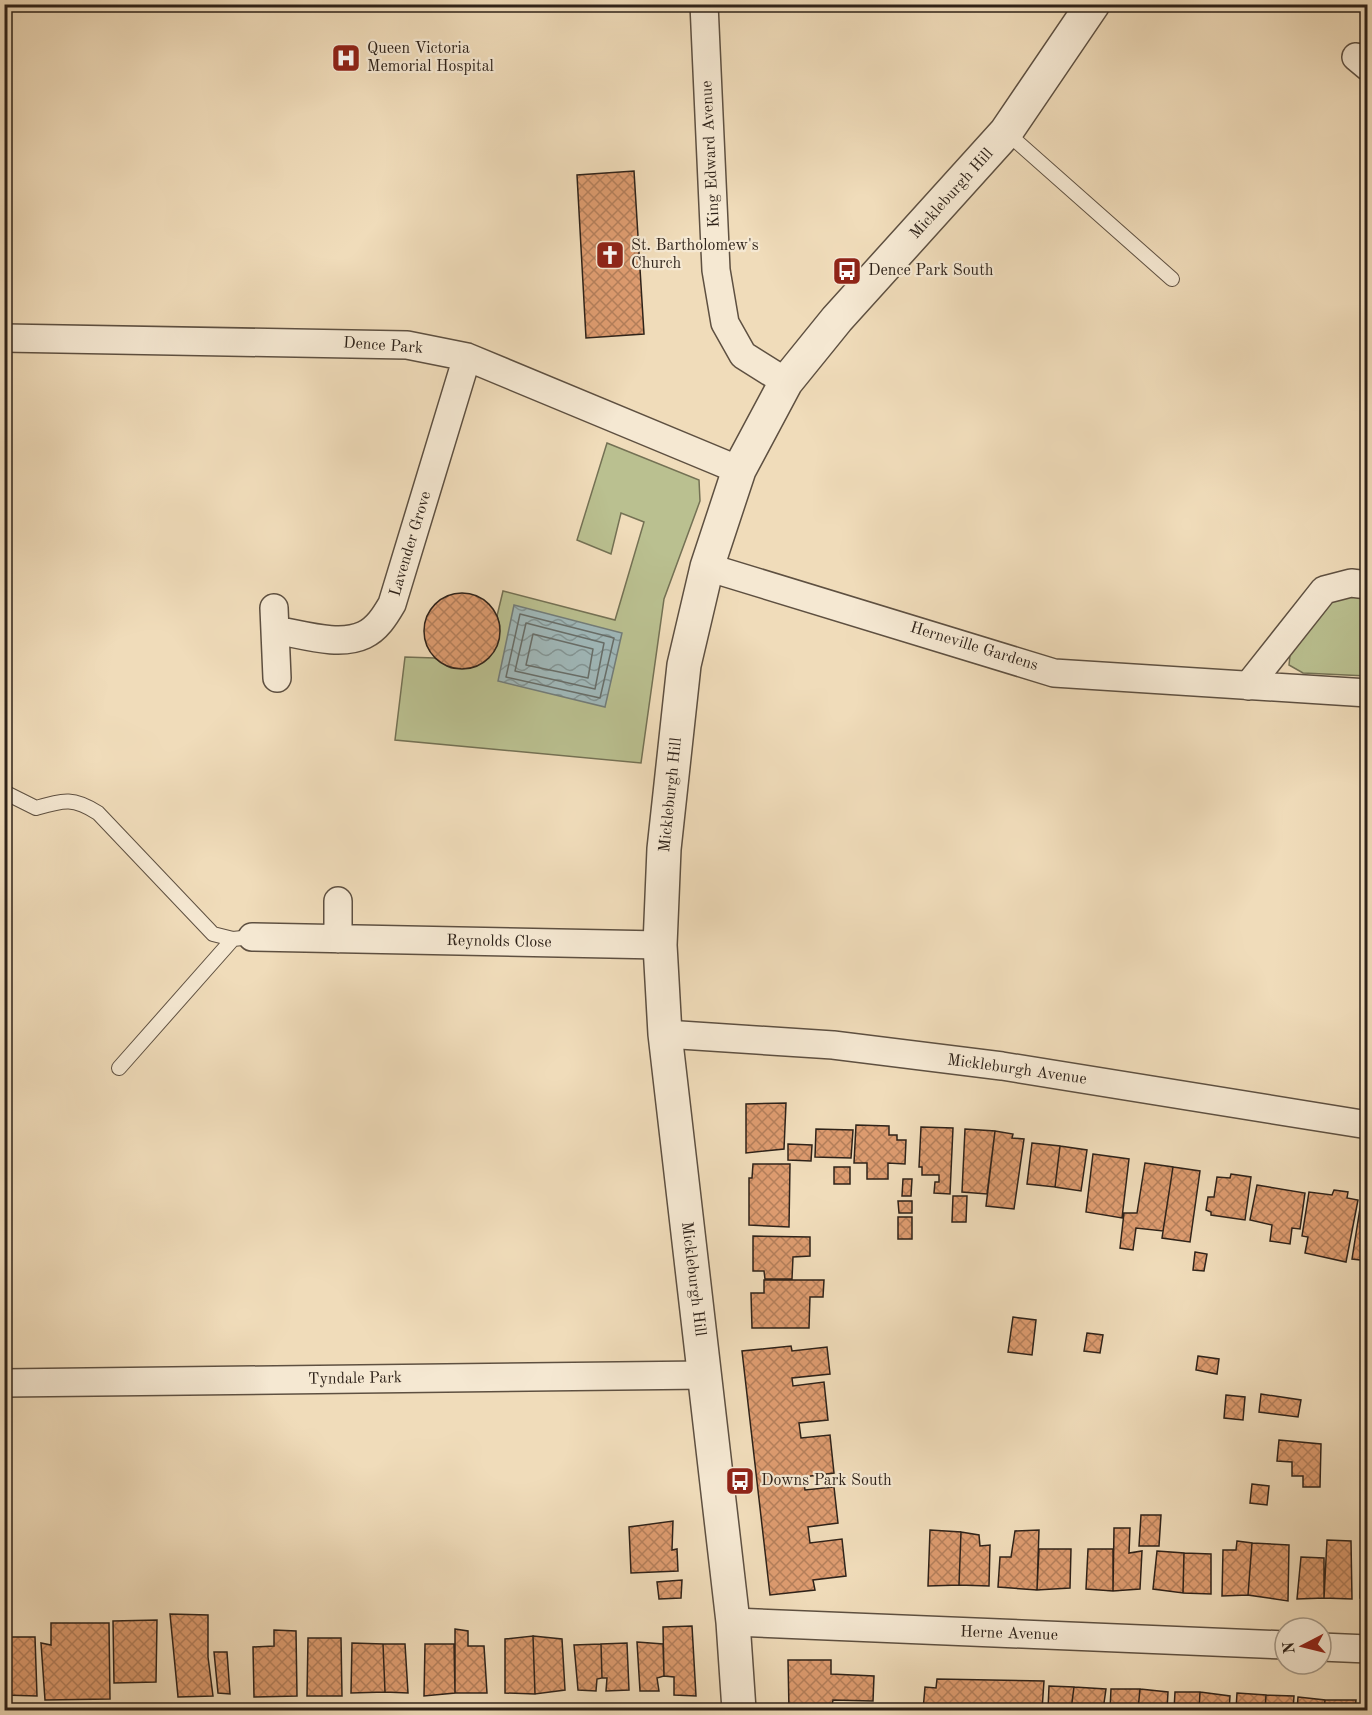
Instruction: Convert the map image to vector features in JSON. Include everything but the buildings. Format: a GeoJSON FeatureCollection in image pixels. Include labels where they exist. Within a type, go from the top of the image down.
{"type":"FeatureCollection","features":[{"type":"Feature","properties":{"kind":"street","name":"King Edward Avenue"},"geometry":{"type":"LineString","coordinates":[[704,4],[716,270],[725,323],[743,355],[786,382]]}},
{"type":"Feature","properties":{"kind":"street","name":"Mickleburgh Hill"},"geometry":{"type":"LineString","coordinates":[[739,1710],[733,1622],[705,1375],[678,1171],[665,1034],[660,945],[664,849],[684,665],[707,567],[739,470],[786,382],[837,319],[1006,132],[1093,4]]}},
{"type":"Feature","properties":{"kind":"street","name":"Dence Park"},"geometry":{"type":"LineString","coordinates":[[4,338],[396,344],[467,357],[739,470]]}},
{"type":"Feature","properties":{"kind":"street","name":"Lavender Grove"},"geometry":{"type":"LineString","coordinates":[[277,678],[275,619],[341,639],[364,636],[379,623],[392,604],[467,357]]}},
{"type":"Feature","properties":{"kind":"street","name":"Herneville Gardens"},"geometry":{"type":"LineString","coordinates":[[707,567],[1054,673],[1368,693]]}},
{"type":"Feature","properties":{"kind":"street"},"geometry":{"type":"LineString","coordinates":[[1248,686],[1324,590],[1351,583],[1368,585]]}},
{"type":"Feature","properties":{"kind":"street"},"geometry":{"type":"LineString","coordinates":[[338,901],[338,939]]}},
{"type":"Feature","properties":{"kind":"street","name":"Reynolds Close"},"geometry":{"type":"LineString","coordinates":[[243,938],[660,945]]}},
{"type":"Feature","properties":{"kind":"street","name":"Mickleburgh Avenue"},"geometry":{"type":"LineString","coordinates":[[665,1034],[833,1045],[1002,1066],[1368,1125]]}},
{"type":"Feature","properties":{"kind":"street","name":"Tyndale Park"},"geometry":{"type":"LineString","coordinates":[[4,1383],[705,1375]]}},
{"type":"Feature","properties":{"kind":"street","name":"Herne Avenue"},"geometry":{"type":"LineString","coordinates":[[733,1622],[1273,1644]]}},
{"type":"Feature","properties":{"kind":"street"},"geometry":{"type":"LineString","coordinates":[[1333,1647],[1368,1648]]}},
{"type":"Feature","properties":{"kind":"lane"},"geometry":{"type":"LineString","coordinates":[[1006,132],[1172,279]]}},
{"type":"Feature","properties":{"kind":"lane"},"geometry":{"type":"LineString","coordinates":[[4,792],[36,808],[58,802],[80,802],[98,813],[213,934],[243,938]]}},
{"type":"Feature","properties":{"kind":"lane"},"geometry":{"type":"LineString","coordinates":[[119,1068],[243,938]]}},
{"type":"Feature","properties":{"kind":"green space"},"geometry":{"type":"Polygon","coordinates":[[[607,443],[699,480],[700,501],[664,599],[641,763],[395,740],[405,657],[435,658],[451,668],[470,668],[486,660],[497,645],[500,626],[497,616],[503,591],[615,620],[644,522],[621,513],[611,554],[577,540],[607,443]]]}},
{"type":"Feature","properties":{"kind":"green space"},"geometry":{"type":"Polygon","coordinates":[[[1333,596],[1367,597],[1367,676],[1303,673],[1289,665],[1291,646],[1333,596]]]}},
{"type":"Feature","properties":{"kind":"water"},"geometry":{"type":"Polygon","coordinates":[[[514,605],[622,633],[605,707],[498,681],[514,605]]]}},
{"type":"Feature","properties":{"kind":"place","name":"Queen Victoria Memorial Hospital"},"geometry":{"type":"Point","coordinates":[346,58]}},
{"type":"Feature","properties":{"kind":"place","name":"St. Bartholomew's Church"},"geometry":{"type":"Point","coordinates":[610,255]}},
{"type":"Feature","properties":{"kind":"place","name":"Dence Park South"},"geometry":{"type":"Point","coordinates":[847,271]}},
{"type":"Feature","properties":{"kind":"place","name":"Downs Park South"},"geometry":{"type":"Point","coordinates":[740,1481]}}]}
